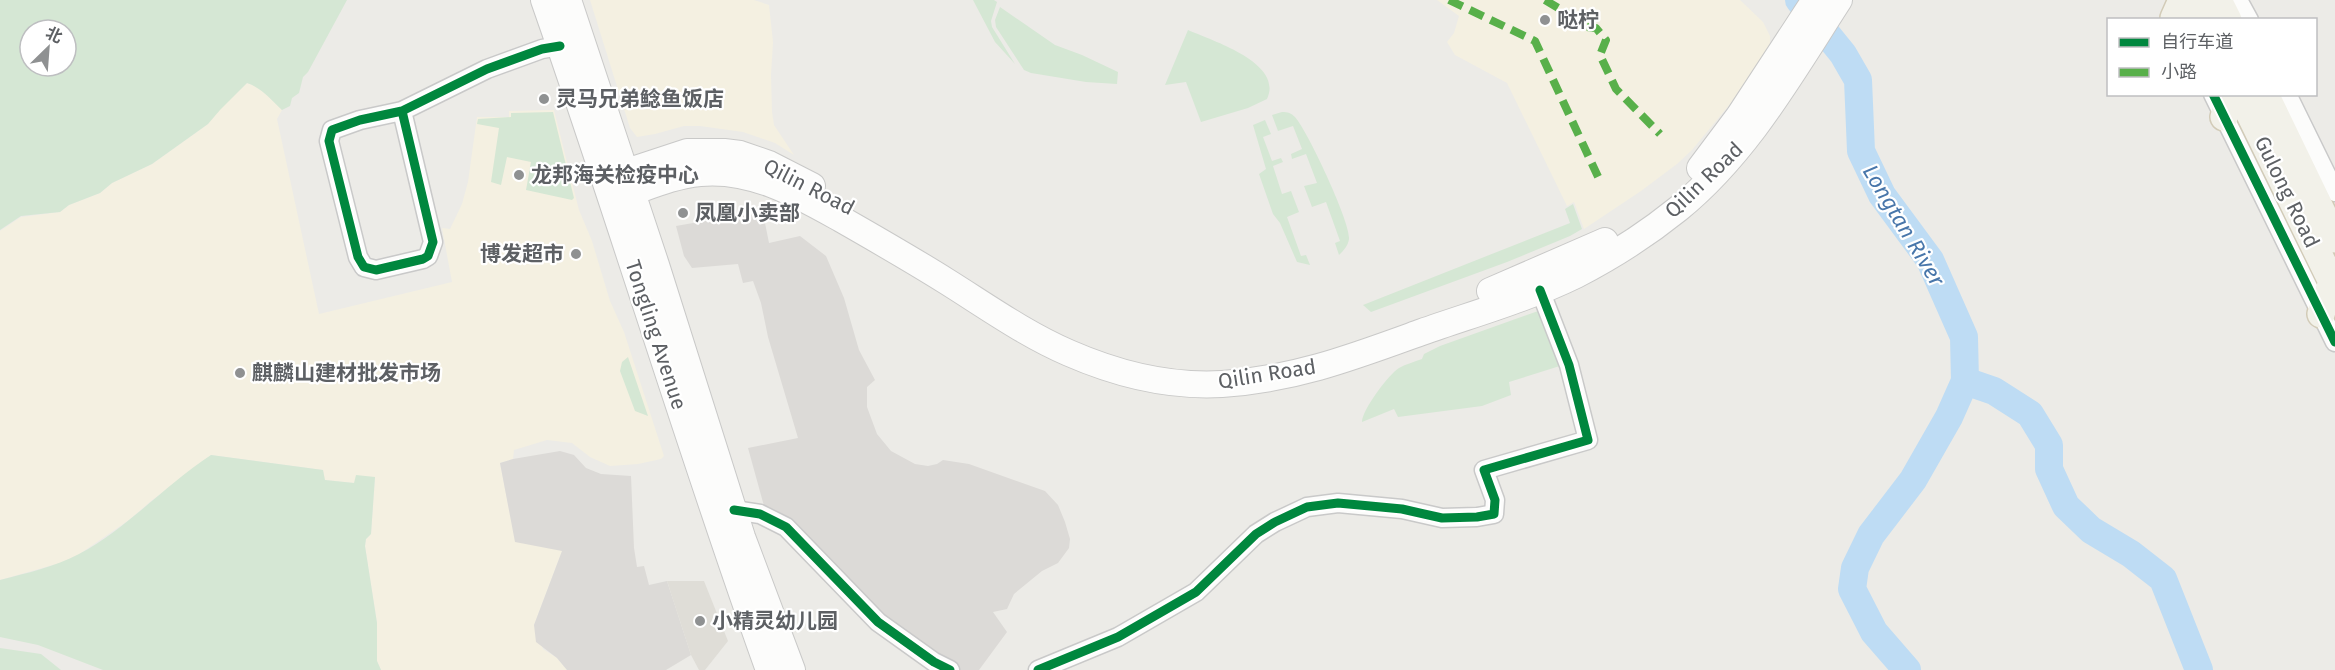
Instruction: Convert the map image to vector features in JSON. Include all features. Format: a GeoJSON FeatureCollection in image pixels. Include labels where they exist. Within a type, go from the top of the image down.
{"type":"FeatureCollection","features":[{"type":"Feature","properties":{"kind":"main road","name":"Tongling Avenue"},"geometry":{"type":"LineString","coordinates":[[544,0],[619,186],[656,265],[756,578],[792,670]]}},
{"type":"Feature","properties":{"kind":"main road","name":"Tongling Avenue"},"geometry":{"type":"LineString","coordinates":[[568,0],[619,186],[739,587],[769,670]]}},
{"type":"Feature","properties":{"kind":"main road","name":"Qilin Road"},"geometry":{"type":"LineString","coordinates":[[619,186],[701,173],[739,175],[792,191],[940,277],[1041,340],[1121,373],[1169,382],[1220,384],[1305,372],[1370,352],[1575,275],[1631,242],[1678,209],[1728,161],[1750,134],[1791,55],[1815,0]]}},
{"type":"Feature","properties":{"kind":"main road","name":"Qilin Road"},"geometry":{"type":"LineString","coordinates":[[619,186],[687,152],[740,154],[769,164],[806,182],[1050,325],[1100,348],[1147,361],[1191,367],[1212,369],[1262,365],[1336,349],[1394,333],[1569,257],[1643,220],[1691,179],[1740,116],[1839,0]]}},
{"type":"Feature","properties":{"kind":"main road"},"geometry":{"type":"LineString","coordinates":[[2195,0],[2203,18]]}},
{"type":"Feature","properties":{"kind":"main road"},"geometry":{"type":"LineString","coordinates":[[2218,0],[2227,18]]}},
{"type":"Feature","properties":{"kind":"main road","name":"Gulong Road"},"geometry":{"type":"LineString","coordinates":[[2241,96],[2334,285]]}},
{"type":"Feature","properties":{"kind":"main road","name":"Gulong Road"},"geometry":{"type":"LineString","coordinates":[[2266,96],[2335,239]]}},
{"type":"Feature","properties":{"kind":"main road"},"geometry":{"type":"LineString","coordinates":[[2321,314],[2334,285]]}},
{"type":"Feature","properties":{"kind":"street"},"geometry":{"type":"LineString","coordinates":[[2238,0],[2247,18]]}},
{"type":"Feature","properties":{"kind":"street"},"geometry":{"type":"LineString","coordinates":[[402,111],[433,242],[428,256],[423,259],[376,270],[364,267],[358,257],[328,141],[332,130],[337,126],[402,111],[487,69],[542,49],[561,46]]}},
{"type":"Feature","properties":{"kind":"street"},"geometry":{"type":"LineString","coordinates":[[2288,96],[2335,192]]}},
{"type":"Feature","properties":{"kind":"street"},"geometry":{"type":"LineString","coordinates":[[2223,102],[2335,342]]}},
{"type":"Feature","properties":{"kind":"street"},"geometry":{"type":"LineString","coordinates":[[1038,670],[1118,637],[1196,592],[1256,534],[1307,507],[1338,503],[1402,509],[1443,518],[1494,514],[1495,500],[1484,470],[1588,440],[1569,365],[1540,290]]}},
{"type":"Feature","properties":{"kind":"street"},"geometry":{"type":"LineString","coordinates":[[734,510],[760,514],[786,527],[878,622],[934,662],[950,670]]}},
{"type":"Feature","properties":{"kind":"shaded area"},"geometry":{"type":"Polygon","coordinates":[[[590,0],[754,0],[769,5],[773,42],[771,75],[774,125],[794,155],[775,143],[743,132],[700,126],[684,126],[637,137],[630,128],[590,0]]]}},
{"type":"Feature","properties":{"kind":"shaded area"},"geometry":{"type":"Polygon","coordinates":[[[1437,0],[1740,0],[1763,22],[1770,36],[1770,45],[1730,104],[1692,150],[1641,191],[1584,229],[1574,202],[1567,206],[1507,83],[1455,55],[1447,42],[1454,33],[1459,16],[1437,0]]]}},
{"type":"Feature","properties":{"kind":"shaded area","name":"麒麟山建材批发市场"},"geometry":{"type":"Polygon","coordinates":[[[247,83],[267,95],[282,110],[277,119],[319,314],[452,282],[442,228],[450,229],[462,204],[468,182],[477,117],[509,117],[509,111],[554,110],[579,210],[592,241],[610,301],[624,332],[664,456],[661,459],[638,464],[610,466],[590,457],[572,443],[547,440],[514,450],[513,459],[500,463],[508,504],[562,551],[534,625],[543,649],[557,658],[567,670],[381,670],[377,661],[377,623],[365,546],[366,539],[371,534],[375,477],[354,483],[324,480],[323,470],[211,455],[129,520],[78,555],[60,563],[0,580],[0,231],[21,217],[60,212],[69,205],[100,193],[112,183],[152,164],[208,124],[247,83]]]}},
{"type":"Feature","properties":{"kind":"shaded area"},"geometry":{"type":"Polygon","coordinates":[[[757,213],[765,223],[769,243],[800,236],[826,256],[844,298],[859,350],[875,380],[867,387],[867,407],[877,434],[891,451],[915,464],[928,466],[943,460],[969,464],[1045,491],[1058,505],[1070,539],[1069,548],[1058,563],[1042,571],[1014,594],[1007,609],[993,612],[1007,632],[979,670],[959,670],[945,664],[902,636],[764,506],[748,448],[798,438],[768,337],[761,303],[753,281],[743,283],[738,264],[692,268],[684,256],[676,226],[757,213]]]}},
{"type":"Feature","properties":{"kind":"shaded area"},"geometry":{"type":"Polygon","coordinates":[[[560,451],[574,455],[586,468],[601,474],[631,476],[637,567],[644,566],[649,585],[667,581],[691,655],[666,670],[567,670],[557,658],[536,642],[534,625],[562,551],[515,542],[500,463],[560,451]]]}},
{"type":"Feature","properties":{"kind":"shaded area","name":"小精灵幼儿园"},"geometry":{"type":"Polygon","coordinates":[[[667,581],[704,581],[728,641],[705,670],[699,670],[691,655],[667,581]]]}},
{"type":"Feature","properties":{"kind":"green space"},"geometry":{"type":"Polygon","coordinates":[[[0,0],[347,0],[308,72],[303,77],[299,93],[292,98],[290,106],[282,110],[262,91],[247,83],[208,124],[152,164],[112,183],[100,193],[69,205],[60,212],[21,216],[0,230],[0,0]]]}},
{"type":"Feature","properties":{"kind":"green space"},"geometry":{"type":"Polygon","coordinates":[[[973,0],[997,2],[991,21],[992,27],[1015,64],[995,42],[973,0]]]}},
{"type":"Feature","properties":{"kind":"green space"},"geometry":{"type":"Polygon","coordinates":[[[1000,7],[1055,45],[1118,72],[1117,84],[1086,82],[1024,70],[996,27],[995,20],[1000,7]]]}},
{"type":"Feature","properties":{"kind":"green space"},"geometry":{"type":"Polygon","coordinates":[[[1188,30],[1228,47],[1256,64],[1270,86],[1267,99],[1248,108],[1201,122],[1186,82],[1165,85],[1188,30]]]}},
{"type":"Feature","properties":{"kind":"green space"},"geometry":{"type":"Polygon","coordinates":[[[553,112],[574,198],[572,200],[526,190],[531,162],[507,157],[501,185],[491,182],[499,128],[477,124],[478,119],[511,117],[511,113],[553,112]]]}},
{"type":"Feature","properties":{"kind":"green space"},"geometry":{"type":"Polygon","coordinates":[[[1282,112],[1295,117],[1301,125],[1336,197],[1349,239],[1347,246],[1339,255],[1335,243],[1340,241],[1326,202],[1312,207],[1304,186],[1317,183],[1306,154],[1292,159],[1291,154],[1302,149],[1293,126],[1278,131],[1272,115],[1282,112]]]}},
{"type":"Feature","properties":{"kind":"green space"},"geometry":{"type":"Polygon","coordinates":[[[1265,120],[1271,134],[1263,137],[1272,161],[1281,158],[1283,162],[1273,166],[1282,194],[1291,191],[1299,212],[1287,217],[1301,256],[1306,255],[1310,265],[1297,262],[1280,223],[1273,214],[1259,174],[1266,169],[1253,125],[1265,120]]]}},
{"type":"Feature","properties":{"kind":"green space"},"geometry":{"type":"Polygon","coordinates":[[[1573,204],[1582,229],[1570,236],[1507,262],[1371,312],[1363,305],[1570,223],[1565,209],[1573,204]]]}},
{"type":"Feature","properties":{"kind":"green space"},"geometry":{"type":"Polygon","coordinates":[[[1541,310],[1563,365],[1509,382],[1511,395],[1482,406],[1398,417],[1394,409],[1362,422],[1366,409],[1389,377],[1399,368],[1422,359],[1424,354],[1440,346],[1541,310]]]}},
{"type":"Feature","properties":{"kind":"green space"},"geometry":{"type":"Polygon","coordinates":[[[628,357],[648,416],[635,411],[620,371],[622,362],[628,357]]]}},
{"type":"Feature","properties":{"kind":"green space"},"geometry":{"type":"Polygon","coordinates":[[[211,455],[323,470],[325,480],[354,483],[356,475],[375,477],[371,534],[366,539],[365,546],[377,623],[377,661],[381,670],[103,670],[38,645],[0,637],[0,580],[60,563],[97,544],[211,455]]]}},
{"type":"Feature","properties":{"kind":"green space"},"geometry":{"type":"Polygon","coordinates":[[[0,648],[41,654],[61,670],[0,670],[0,648]]]}},
{"type":"Feature","properties":{"kind":"waterway","name":"Longtan River"},"geometry":{"type":"LineString","coordinates":[[1799,0],[1843,54],[1858,80],[1861,151],[1882,195],[1930,260],[1964,337],[1965,381],[1949,417],[1913,480],[1871,535],[1855,568],[1852,589],[1874,632],[1907,670]]}},
{"type":"Feature","properties":{"kind":"waterway"},"geometry":{"type":"LineString","coordinates":[[1965,381],[1994,391],[2030,414],[2049,445],[2049,469],[2066,506],[2091,530],[2131,554],[2163,579],[2199,670]]}},
{"type":"Feature","properties":{"kind":"marked path"},"geometry":{"type":"LineString","coordinates":[[1449,0],[1535,41],[1600,181]]}},
{"type":"Feature","properties":{"kind":"marked path"},"geometry":{"type":"LineString","coordinates":[[1545,0],[1575,18]]}},
{"type":"Feature","properties":{"kind":"marked path"},"geometry":{"type":"LineString","coordinates":[[1587,27],[1596,28],[1606,40],[1600,55],[1616,89],[1660,134]]}},
{"type":"Feature","properties":{"kind":"cycle path"},"geometry":{"type":"LineString","coordinates":[[402,111],[433,242],[428,256],[423,259],[376,270],[364,267],[358,257],[329,141],[332,130],[360,120],[402,111],[487,69],[542,49],[560,46]]}},
{"type":"Feature","properties":{"kind":"cycle path"},"geometry":{"type":"LineString","coordinates":[[2214,96],[2335,342]]}},
{"type":"Feature","properties":{"kind":"cycle path"},"geometry":{"type":"LineString","coordinates":[[1038,670],[1118,637],[1196,592],[1256,534],[1307,507],[1338,503],[1402,509],[1442,518],[1494,514],[1495,500],[1484,470],[1588,440],[1569,365],[1540,290]]}},
{"type":"Feature","properties":{"kind":"cycle path"},"geometry":{"type":"LineString","coordinates":[[734,510],[760,514],[786,527],[878,622],[934,662],[950,670]]}},
{"type":"Feature","properties":{"kind":"place","name":"哒柠"},"geometry":{"type":"Point","coordinates":[1545,20]}},
{"type":"Feature","properties":{"kind":"place","name":"灵马兄弟鲶鱼饭店"},"geometry":{"type":"Point","coordinates":[544,99]}},
{"type":"Feature","properties":{"kind":"place","name":"龙邦海关检疫中心"},"geometry":{"type":"Point","coordinates":[519,175]}},
{"type":"Feature","properties":{"kind":"place","name":"凤凰小卖部"},"geometry":{"type":"Point","coordinates":[683,213]}},
{"type":"Feature","properties":{"kind":"place","name":"博发超市"},"geometry":{"type":"Point","coordinates":[576,254]}},
{"type":"Feature","properties":{"kind":"place","name":"麒麟山建材批发市场"},"geometry":{"type":"Point","coordinates":[240,373]}},
{"type":"Feature","properties":{"kind":"place","name":"小精灵幼儿园"},"geometry":{"type":"Point","coordinates":[700,621]}}]}
